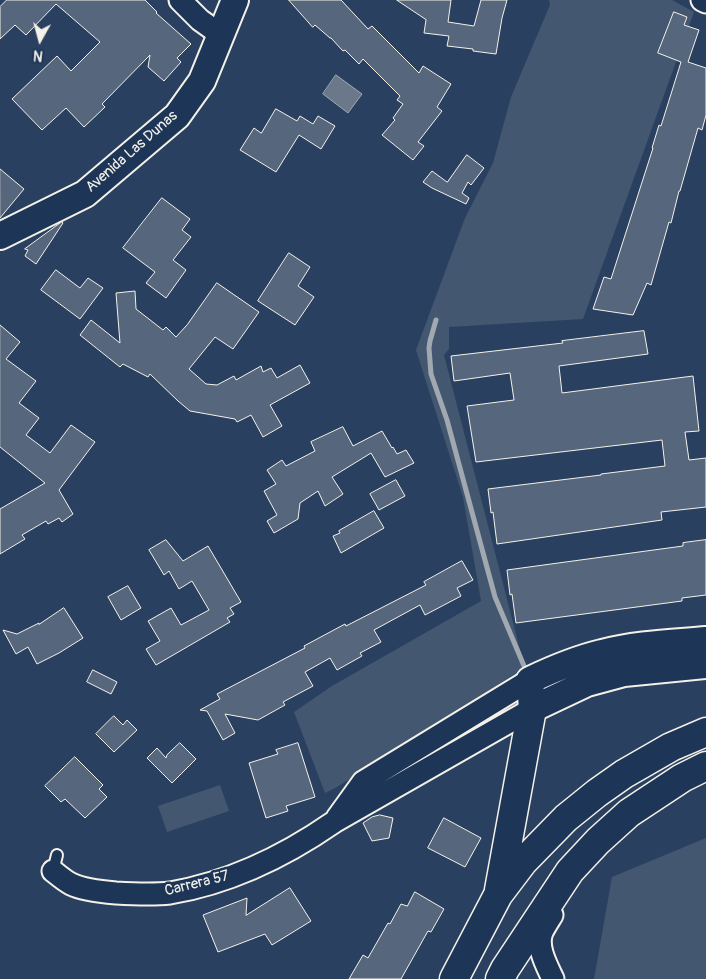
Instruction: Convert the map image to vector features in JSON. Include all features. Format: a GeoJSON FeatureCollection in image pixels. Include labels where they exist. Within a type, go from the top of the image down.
{"type":"FeatureCollection","features":[{"type":"Feature","properties":{"kind":"highway"},"geometry":{"type":"LineString","coordinates":[[498,895],[532,710]]}},
{"type":"Feature","properties":{"kind":"highway"},"geometry":{"type":"LineString","coordinates":[[454,979],[498,895],[529,856],[566,818],[597,793],[644,762],[706,732]]}},
{"type":"Feature","properties":{"kind":"highway"},"geometry":{"type":"LineString","coordinates":[[500,979],[570,871],[598,841],[629,813],[682,778],[706,766]]}},
{"type":"Feature","properties":{"kind":"street"},"geometry":{"type":"LineString","coordinates":[[180,0],[200,20],[221,35]]}},
{"type":"Feature","properties":{"kind":"street","name":"Avenida Las Dunas"},"geometry":{"type":"LineString","coordinates":[[0,236],[86,194],[177,116],[202,81],[235,0]]}},
{"type":"Feature","properties":{"kind":"street"},"geometry":{"type":"LineString","coordinates":[[702,0],[706,2]]}},
{"type":"Feature","properties":{"kind":"street"},"geometry":{"type":"LineString","coordinates":[[706,640],[639,646],[601,653],[561,666],[530,680],[532,710],[587,683],[624,673],[706,665]]}},
{"type":"Feature","properties":{"kind":"street","name":"Carrera 57"},"geometry":{"type":"LineString","coordinates":[[393,776],[530,680]]}},
{"type":"Feature","properties":{"kind":"street","name":"Carrera 57"},"geometry":{"type":"LineString","coordinates":[[55,863],[72,884],[101,891],[134,894],[168,893],[199,886],[258,866],[310,839],[334,822],[362,782],[393,776],[532,710]]}},
{"type":"Feature","properties":{"kind":"street"},"geometry":{"type":"LineString","coordinates":[[553,979],[541,949],[541,934],[570,883],[570,871]]}},
{"type":"Feature","properties":{"kind":"shaded area"},"geometry":{"type":"Polygon","coordinates":[[[549,0],[672,0],[694,12],[583,319],[449,327],[449,349],[444,355],[525,669],[325,793],[294,712],[332,686],[481,601],[463,497],[416,350],[465,218],[493,163],[511,97],[550,5],[549,0]]]}},
{"type":"Feature","properties":{"kind":"shaded area"},"geometry":{"type":"Polygon","coordinates":[[[336,75],[362,94],[348,113],[323,94],[336,75]]]}},
{"type":"Feature","properties":{"kind":"shaded area"},"geometry":{"type":"Polygon","coordinates":[[[220,785],[229,811],[167,832],[158,806],[220,785]]]}},
{"type":"Feature","properties":{"kind":"shaded area"},"geometry":{"type":"Polygon","coordinates":[[[706,838],[706,979],[594,979],[612,877],[706,838]]]}},
{"type":"Feature","properties":{"kind":"building"},"geometry":{"type":"Polygon","coordinates":[[[7,0],[145,0],[156,13],[191,44],[177,58],[181,62],[164,81],[148,67],[150,55],[102,104],[105,107],[84,127],[66,108],[42,130],[12,99],[57,56],[71,71],[100,42],[56,4],[26,35],[15,25],[0,39],[0,7],[7,0]]]}},
{"type":"Feature","properties":{"kind":"building"},"geometry":{"type":"Polygon","coordinates":[[[289,0],[341,0],[368,29],[372,26],[419,73],[423,66],[451,84],[437,107],[442,111],[418,142],[424,146],[413,160],[382,135],[395,120],[393,118],[403,104],[397,100],[400,96],[363,59],[359,64],[315,25],[313,27],[289,0]]]}},
{"type":"Feature","properties":{"kind":"building"},"geometry":{"type":"Polygon","coordinates":[[[397,0],[451,0],[448,22],[474,26],[481,0],[507,0],[496,54],[447,46],[449,36],[424,33],[426,20],[397,0]]]}},
{"type":"Feature","properties":{"kind":"building"},"geometry":{"type":"Polygon","coordinates":[[[674,12],[687,17],[684,25],[699,30],[688,62],[706,68],[706,115],[702,130],[698,128],[651,285],[647,283],[633,315],[593,309],[604,277],[611,279],[659,125],[661,126],[681,62],[658,53],[674,12]]]}},
{"type":"Feature","properties":{"kind":"building"},"geometry":{"type":"Polygon","coordinates":[[[276,109],[297,121],[300,116],[313,124],[318,116],[335,126],[321,149],[299,135],[276,172],[240,150],[254,128],[261,133],[276,109]]]}},
{"type":"Feature","properties":{"kind":"building"},"geometry":{"type":"Polygon","coordinates":[[[467,155],[484,168],[471,185],[468,182],[462,193],[469,198],[466,204],[423,182],[432,171],[447,182],[467,155]]]}},
{"type":"Feature","properties":{"kind":"building"},"geometry":{"type":"Polygon","coordinates":[[[0,169],[24,189],[0,218],[0,169]]]}},
{"type":"Feature","properties":{"kind":"building"},"geometry":{"type":"Polygon","coordinates":[[[162,198],[190,219],[182,230],[191,237],[173,260],[186,270],[166,298],[146,283],[155,272],[123,248],[162,198]]]}},
{"type":"Feature","properties":{"kind":"building"},"geometry":{"type":"Polygon","coordinates":[[[62,222],[36,264],[25,256],[28,250],[25,249],[62,222]]]}},
{"type":"Feature","properties":{"kind":"building"},"geometry":{"type":"Polygon","coordinates":[[[289,253],[310,267],[298,286],[314,297],[295,325],[258,301],[289,253]]]}},
{"type":"Feature","properties":{"kind":"building"},"geometry":{"type":"Polygon","coordinates":[[[56,270],[80,288],[88,278],[103,288],[80,319],[41,290],[56,270]]]}},
{"type":"Feature","properties":{"kind":"building"},"geometry":{"type":"Polygon","coordinates":[[[217,283],[259,312],[233,349],[215,337],[189,369],[206,384],[217,385],[234,376],[236,380],[261,366],[263,372],[271,368],[277,378],[300,365],[310,383],[270,405],[282,426],[263,437],[251,415],[237,422],[235,419],[190,411],[150,374],[148,377],[123,364],[120,367],[80,335],[91,320],[120,343],[116,293],[135,291],[136,309],[163,330],[166,327],[176,337],[187,325],[217,283]]]}},
{"type":"Feature","properties":{"kind":"building"},"geometry":{"type":"Polygon","coordinates":[[[0,325],[20,342],[6,359],[36,381],[19,403],[39,418],[26,435],[50,453],[71,425],[95,442],[59,490],[73,514],[62,522],[59,518],[48,524],[46,521],[22,535],[25,539],[0,554],[0,509],[45,483],[0,447],[0,325]]]}},
{"type":"Feature","properties":{"kind":"building"},"geometry":{"type":"Polygon","coordinates":[[[644,331],[648,354],[559,366],[562,393],[693,376],[699,431],[685,432],[689,460],[706,458],[706,507],[661,512],[662,520],[497,544],[488,489],[665,466],[662,440],[476,462],[467,406],[514,400],[510,373],[454,381],[451,356],[644,331]]]}},
{"type":"Feature","properties":{"kind":"building"},"geometry":{"type":"Polygon","coordinates":[[[343,427],[353,446],[382,431],[397,454],[406,450],[414,463],[385,477],[371,453],[332,477],[343,494],[325,506],[318,491],[300,503],[298,519],[274,533],[267,521],[277,515],[264,491],[276,484],[267,470],[282,460],[286,466],[315,451],[311,442],[343,427]]]}},
{"type":"Feature","properties":{"kind":"building"},"geometry":{"type":"Polygon","coordinates":[[[396,480],[405,496],[379,510],[370,494],[396,480]]]}},
{"type":"Feature","properties":{"kind":"building"},"geometry":{"type":"Polygon","coordinates":[[[374,511],[384,528],[341,553],[333,536],[374,511]]]}},
{"type":"Feature","properties":{"kind":"building"},"geometry":{"type":"Polygon","coordinates":[[[166,540],[183,561],[208,546],[241,602],[230,608],[234,614],[227,618],[230,622],[156,665],[146,649],[160,641],[148,621],[171,608],[181,625],[209,610],[192,581],[179,589],[169,571],[164,575],[149,550],[166,540]]]}},
{"type":"Feature","properties":{"kind":"building"},"geometry":{"type":"Polygon","coordinates":[[[706,540],[706,595],[682,598],[682,601],[516,623],[507,570],[683,546],[683,543],[706,540]]]}},
{"type":"Feature","properties":{"kind":"building"},"geometry":{"type":"Polygon","coordinates":[[[462,561],[473,580],[457,588],[461,596],[425,615],[420,605],[374,630],[381,642],[360,653],[362,656],[337,670],[330,658],[305,672],[313,686],[283,702],[285,705],[258,720],[225,714],[235,733],[223,740],[207,711],[200,710],[220,699],[217,694],[305,648],[304,646],[345,624],[346,626],[426,585],[424,582],[462,561]]]}},
{"type":"Feature","properties":{"kind":"building"},"geometry":{"type":"Polygon","coordinates":[[[128,586],[141,608],[121,620],[108,597],[128,586]]]}},
{"type":"Feature","properties":{"kind":"building"},"geometry":{"type":"Polygon","coordinates":[[[64,608],[83,638],[37,664],[28,647],[16,654],[3,630],[17,634],[39,624],[64,608]]]}},
{"type":"Feature","properties":{"kind":"building"},"geometry":{"type":"Polygon","coordinates":[[[93,670],[117,682],[111,694],[87,682],[93,670]]]}},
{"type":"Feature","properties":{"kind":"building"},"geometry":{"type":"Polygon","coordinates":[[[114,716],[123,725],[127,720],[137,730],[114,752],[96,734],[114,716]]]}},
{"type":"Feature","properties":{"kind":"building"},"geometry":{"type":"Polygon","coordinates":[[[180,743],[196,759],[172,783],[147,758],[157,748],[166,758],[180,743]]]}},
{"type":"Feature","properties":{"kind":"building"},"geometry":{"type":"Polygon","coordinates":[[[298,743],[315,797],[286,806],[288,811],[266,818],[249,763],[278,754],[276,750],[298,743]]]}},
{"type":"Feature","properties":{"kind":"building"},"geometry":{"type":"Polygon","coordinates":[[[75,757],[103,785],[99,789],[107,797],[85,818],[65,799],[61,802],[45,786],[75,757]]]}},
{"type":"Feature","properties":{"kind":"building"},"geometry":{"type":"Polygon","coordinates":[[[380,815],[393,818],[389,838],[372,841],[363,823],[372,817],[380,815]]]}},
{"type":"Feature","properties":{"kind":"building"},"geometry":{"type":"Polygon","coordinates":[[[444,818],[481,838],[465,867],[428,848],[444,818]]]}},
{"type":"Feature","properties":{"kind":"building"},"geometry":{"type":"Polygon","coordinates":[[[290,888],[311,921],[272,945],[265,934],[218,952],[203,915],[247,898],[246,915],[290,888]]]}},
{"type":"Feature","properties":{"kind":"building"},"geometry":{"type":"Polygon","coordinates":[[[415,892],[444,909],[431,932],[428,931],[401,979],[349,979],[363,955],[368,958],[401,904],[407,906],[415,892]]]}},
{"type":"Feature","properties":{"kind":"waterway"},"geometry":{"type":"LineString","coordinates":[[436,320],[429,348],[431,374],[447,420],[495,597],[527,673]]}}]}
